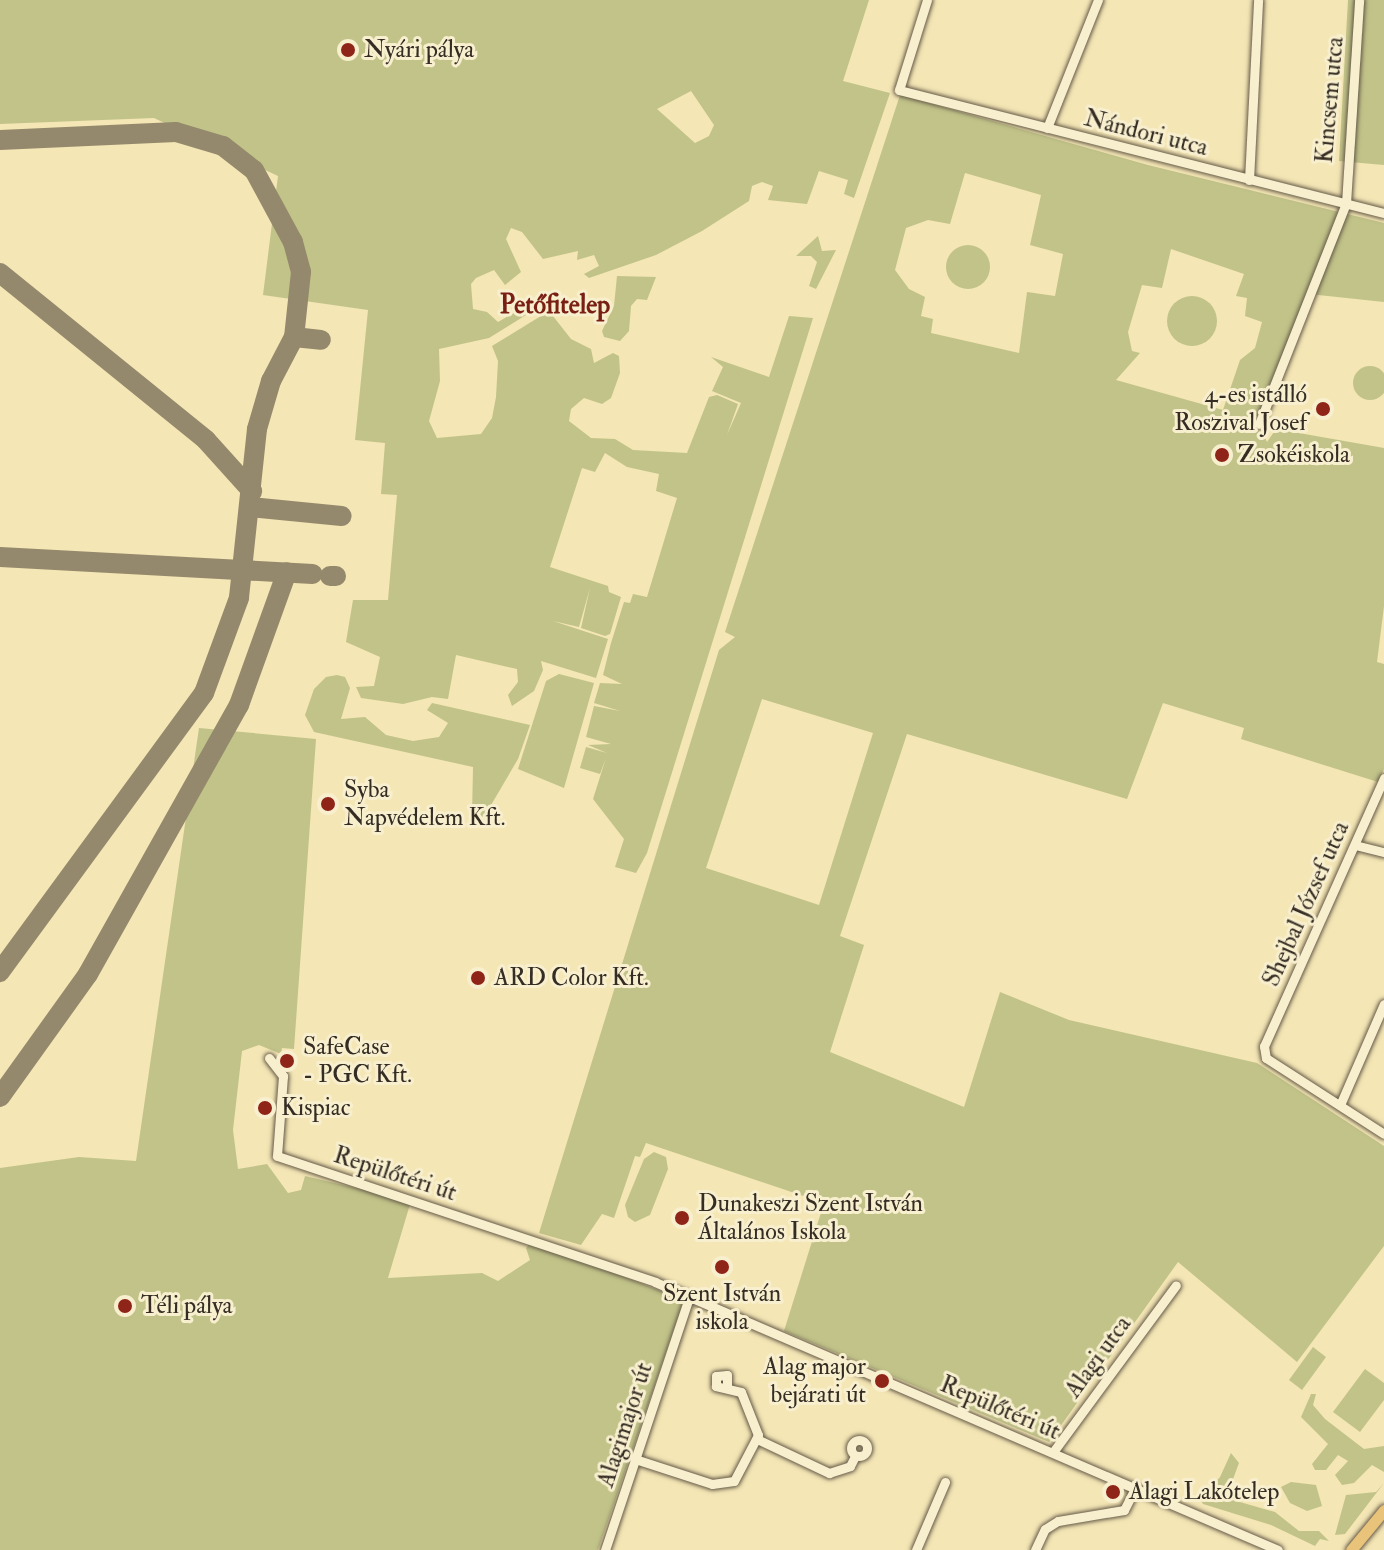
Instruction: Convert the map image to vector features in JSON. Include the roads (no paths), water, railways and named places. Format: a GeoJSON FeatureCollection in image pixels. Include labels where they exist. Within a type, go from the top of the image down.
{"type":"FeatureCollection","features":[{"type":"Feature","properties":{"kind":"main road"},"geometry":{"type":"LineString","coordinates":[[1351,1550],[1384,1510]]}},
{"type":"Feature","properties":{"kind":"main road"},"geometry":{"type":"LineString","coordinates":[[1359,1550],[1364,1537]]}},
{"type":"Feature","properties":{"kind":"street","name":"Nándori utca"},"geometry":{"type":"LineString","coordinates":[[927,0],[899,90],[1384,213]]}},
{"type":"Feature","properties":{"kind":"street"},"geometry":{"type":"LineString","coordinates":[[1047,128],[1098,0]]}},
{"type":"Feature","properties":{"kind":"street"},"geometry":{"type":"LineString","coordinates":[[1249,180],[1258,0]]}},
{"type":"Feature","properties":{"kind":"street","name":"Kincsem utca"},"geometry":{"type":"LineString","coordinates":[[1346,203],[1343,190],[1359,0]]}},
{"type":"Feature","properties":{"kind":"street"},"geometry":{"type":"LineString","coordinates":[[1259,424],[1346,203]]}},
{"type":"Feature","properties":{"kind":"street","name":"Shejbal József utca"},"geometry":{"type":"LineString","coordinates":[[1340,1105],[1266,1058],[1264,1046],[1384,778]]}},
{"type":"Feature","properties":{"kind":"street"},"geometry":{"type":"LineString","coordinates":[[1355,845],[1384,852]]}},
{"type":"Feature","properties":{"kind":"street"},"geometry":{"type":"LineString","coordinates":[[1384,1004],[1340,1105],[1384,1134]]}},
{"type":"Feature","properties":{"kind":"street","name":"Repülőtéri út"},"geometry":{"type":"LineString","coordinates":[[269,1058],[283,1076],[277,1156],[584,1256],[689,1297],[1278,1550]]}},
{"type":"Feature","properties":{"kind":"street","name":"Alagi utca"},"geometry":{"type":"LineString","coordinates":[[1053,1452],[1176,1285]]}},
{"type":"Feature","properties":{"kind":"street"},"geometry":{"type":"LineString","coordinates":[[682,1313],[689,1297]]}},
{"type":"Feature","properties":{"kind":"street"},"geometry":{"type":"LineString","coordinates":[[682,1313],[706,1304]]}},
{"type":"Feature","properties":{"kind":"street","name":"Alagimajor út"},"geometry":{"type":"LineString","coordinates":[[605,1550],[682,1313]]}},
{"type":"Feature","properties":{"kind":"street"},"geometry":{"type":"LineString","coordinates":[[635,1459],[727,1485],[739,1477],[757,1439],[741,1392],[727,1385]]}},
{"type":"Feature","properties":{"kind":"street"},"geometry":{"type":"LineString","coordinates":[[757,1439],[829,1473],[850,1466],[855,1456]]}},
{"type":"Feature","properties":{"kind":"street"},"geometry":{"type":"LineString","coordinates":[[916,1550],[945,1482]]}},
{"type":"Feature","properties":{"kind":"street"},"geometry":{"type":"LineString","coordinates":[[1035,1550],[1045,1529],[1058,1521],[1124,1510],[1135,1488]]}},
{"type":"Feature","properties":{"kind":"place","name":"Nyári pálya"},"geometry":{"type":"Point","coordinates":[348,50]}},
{"type":"Feature","properties":{"kind":"place","name":"4-es istálló Roszival Josef"},"geometry":{"type":"Point","coordinates":[1323,409]}},
{"type":"Feature","properties":{"kind":"place","name":"Zsokéiskola"},"geometry":{"type":"Point","coordinates":[1222,455]}},
{"type":"Feature","properties":{"kind":"place","name":"Syba Napvédelem Kft."},"geometry":{"type":"Point","coordinates":[328,804]}},
{"type":"Feature","properties":{"kind":"place","name":"ARD Color Kft."},"geometry":{"type":"Point","coordinates":[478,978]}},
{"type":"Feature","properties":{"kind":"place","name":"SafeCase - PGC Kft."},"geometry":{"type":"Point","coordinates":[287,1061]}},
{"type":"Feature","properties":{"kind":"place","name":"Kispiac"},"geometry":{"type":"Point","coordinates":[265,1108]}},
{"type":"Feature","properties":{"kind":"place","name":"Dunakeszi Szent István Általános Iskola"},"geometry":{"type":"Point","coordinates":[682,1218]}},
{"type":"Feature","properties":{"kind":"place","name":"Szent István iskola"},"geometry":{"type":"Point","coordinates":[722,1267]}},
{"type":"Feature","properties":{"kind":"place","name":"Téli pálya"},"geometry":{"type":"Point","coordinates":[125,1306]}},
{"type":"Feature","properties":{"kind":"place","name":"Alag major bejárati út"},"geometry":{"type":"Point","coordinates":[882,1381]}},
{"type":"Feature","properties":{"kind":"place","name":"Alagi Lakótelep"},"geometry":{"type":"Point","coordinates":[1113,1492]}},
{"type":"Feature","properties":{"kind":"district","name":"Petőfitelep"},"geometry":{"type":"Point","coordinates":[555,306]}}]}
